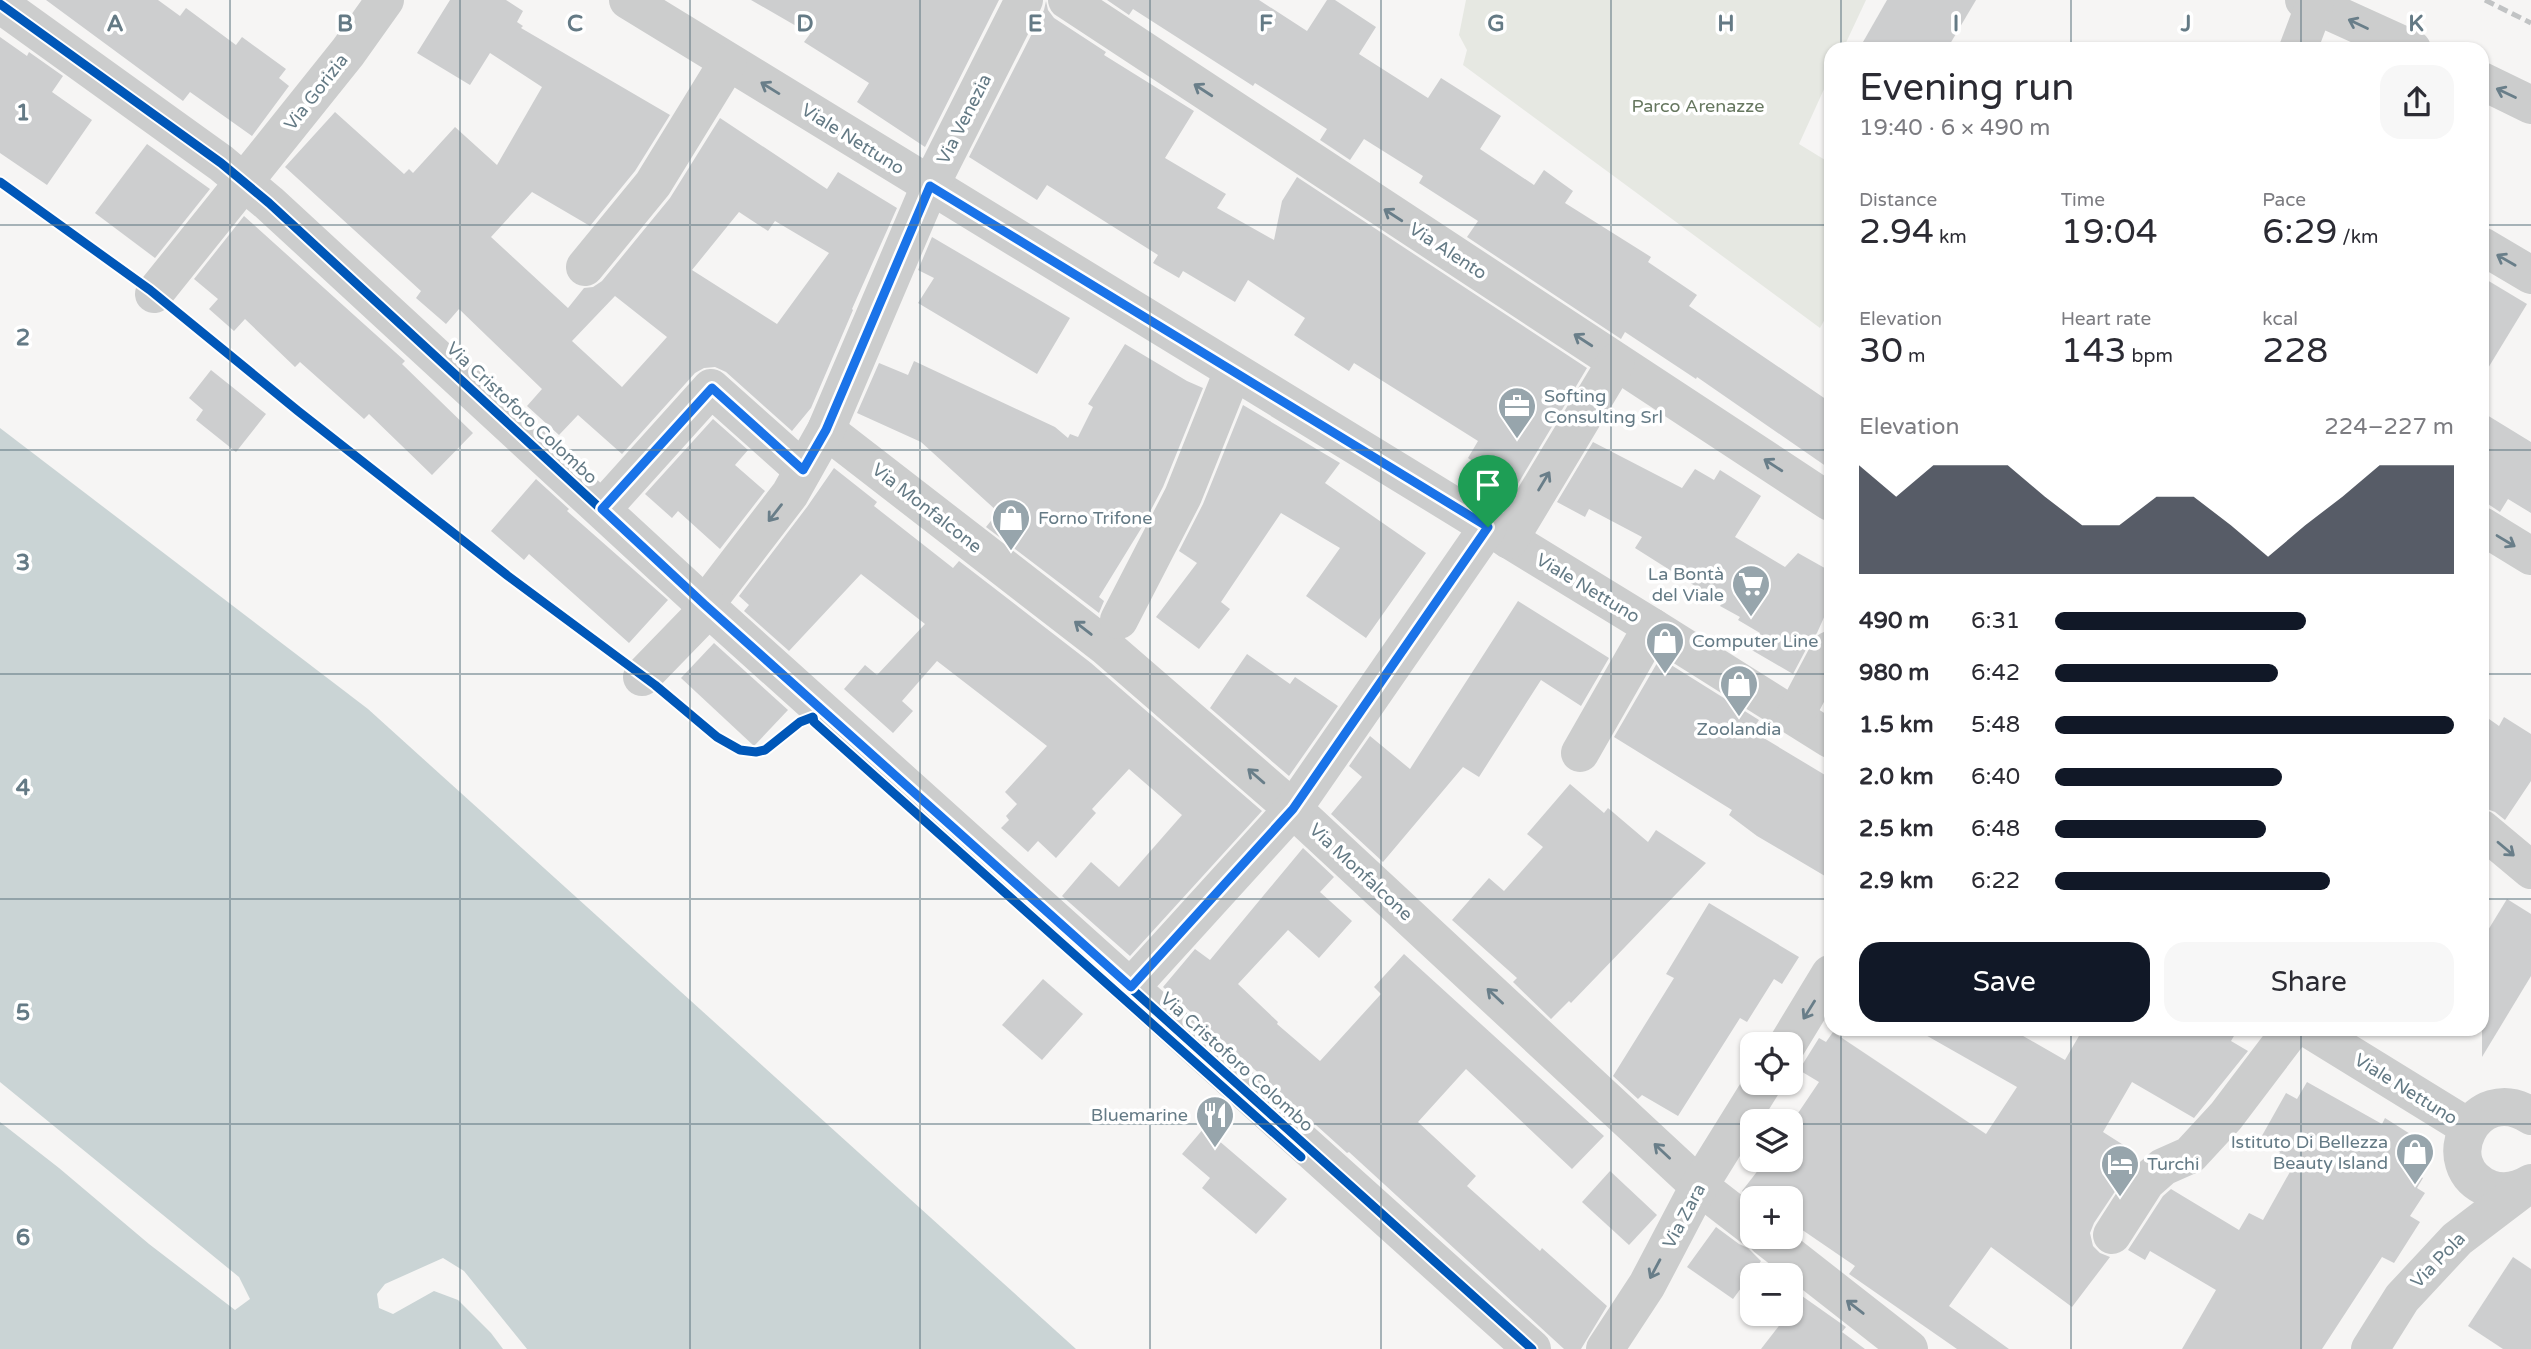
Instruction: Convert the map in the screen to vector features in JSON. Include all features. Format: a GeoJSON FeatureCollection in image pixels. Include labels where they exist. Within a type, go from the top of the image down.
{"type":"FeatureCollection","features":[{"type":"Feature","properties":{"kind":"street","name":"Via Gorizia"},"geometry":{"type":"LineString","coordinates":[[154,294],[348,52],[385,0]]}},
{"type":"Feature","properties":{"kind":"street","name":"Viale Nettuno"},"geometry":{"type":"LineString","coordinates":[[628,0],[1824,735]]}},
{"type":"Feature","properties":{"kind":"street","name":"Via Venezia"},"geometry":{"type":"LineString","coordinates":[[642,677],[707,607],[790,494],[826,430],[930,186],[1024,0]]}},
{"type":"Feature","properties":{"kind":"street","name":"Via Alento"},"geometry":{"type":"LineString","coordinates":[[1066,0],[1824,498]]}},
{"type":"Feature","properties":{"kind":"street"},"geometry":{"type":"LineString","coordinates":[[2300,42],[2310,2],[2397,42]]}},
{"type":"Feature","properties":{"kind":"street","name":"Via Cristoforo Colombo"},"geometry":{"type":"LineString","coordinates":[[0,4],[245,183],[320,247],[707,607],[1532,1349]]}},
{"type":"Feature","properties":{"kind":"street"},"geometry":{"type":"LineString","coordinates":[[585,267],[653,184],[728,62]]}},
{"type":"Feature","properties":{"kind":"street"},"geometry":{"type":"LineString","coordinates":[[2489,85],[2531,104]]}},
{"type":"Feature","properties":{"kind":"street"},"geometry":{"type":"LineString","coordinates":[[2489,250],[2531,275]]}},
{"type":"Feature","properties":{"kind":"street"},"geometry":{"type":"LineString","coordinates":[[1131,987],[1293,809],[1498,533],[1616,362]]}},
{"type":"Feature","properties":{"kind":"street"},"geometry":{"type":"LineString","coordinates":[[1119,620],[1184,496],[1233,372]]}},
{"type":"Feature","properties":{"kind":"street"},"geometry":{"type":"LineString","coordinates":[[602,509],[712,388],[803,470]]}},
{"type":"Feature","properties":{"kind":"street","name":"Via Monfalcone"},"geometry":{"type":"LineString","coordinates":[[826,430],[1105,646],[1293,809],[1699,1186],[1740,1218]]}},
{"type":"Feature","properties":{"kind":"street"},"geometry":{"type":"LineString","coordinates":[[2489,530],[2531,556]]}},
{"type":"Feature","properties":{"kind":"street"},"geometry":{"type":"LineString","coordinates":[[1580,753],[1652,627]]}},
{"type":"Feature","properties":{"kind":"street"},"geometry":{"type":"LineString","coordinates":[[1795,716],[1824,661]]}},
{"type":"Feature","properties":{"kind":"street"},"geometry":{"type":"LineString","coordinates":[[2489,835],[2531,870]]}},
{"type":"Feature","properties":{"kind":"street"},"geometry":{"type":"LineString","coordinates":[[1795,1032],[1824,984]]}},
{"type":"Feature","properties":{"kind":"street"},"geometry":{"type":"LineString","coordinates":[[2112,1235],[2147,1182],[2163,1167],[2190,1155],[2226,1116],[2287,1036]]}},
{"type":"Feature","properties":{"kind":"street","name":"Viale Nettuno"},"geometry":{"type":"LineString","coordinates":[[2320,1036],[2468,1127]]}},
{"type":"Feature","properties":{"kind":"street","name":"Via Zara"},"geometry":{"type":"LineString","coordinates":[[1605,1349],[1647,1285],[1699,1186],[1756,1095]]}},
{"type":"Feature","properties":{"kind":"street"},"geometry":{"type":"LineString","coordinates":[[2527,1185],[2511,1192],[2484,1186],[2473,1178],[2462,1154],[2468,1127],[2477,1117],[2489,1110],[2503,1107],[2517,1108],[2530,1114]]}},
{"type":"Feature","properties":{"kind":"street","name":"Via Pola"},"geometry":{"type":"LineString","coordinates":[[2371,1349],[2402,1298],[2457,1239],[2527,1185]]}},
{"type":"Feature","properties":{"kind":"street"},"geometry":{"type":"LineString","coordinates":[[1781,1249],[1909,1349]]}},
{"type":"Feature","properties":{"kind":"green space","name":"Parco Arenazze"},"geometry":{"type":"Polygon","coordinates":[[[1466,0],[1866,0],[1846,42],[1824,42],[1824,89],[1799,144],[1824,159],[1824,321],[1820,328],[1463,65],[1467,50],[1459,35],[1466,0]]]}},
{"type":"Feature","properties":{"kind":"shaded area"},"geometry":{"type":"Polygon","coordinates":[[[0,428],[368,709],[1076,1349],[0,1349],[0,428]]]}},
{"type":"Feature","properties":{"kind":"pier"},"geometry":{"type":"Polygon","coordinates":[[[0,1082],[239,1277],[250,1299],[235,1310],[149,1244],[0,1122],[0,1082]]]}},
{"type":"Feature","properties":{"kind":"pier"},"geometry":{"type":"Polygon","coordinates":[[[443,1258],[464,1271],[527,1349],[503,1349],[458,1300],[434,1291],[393,1314],[379,1308],[377,1294],[385,1284],[443,1258]]]}},
{"type":"Feature","properties":{"kind":"building"},"geometry":{"type":"Polygon","coordinates":[[[46,0],[158,0],[180,16],[186,8],[236,45],[242,37],[286,69],[279,78],[289,86],[252,136],[190,92],[183,101],[46,0]]]}},
{"type":"Feature","properties":{"kind":"building"},"geometry":{"type":"Polygon","coordinates":[[[450,0],[506,0],[523,11],[517,22],[523,26],[521,28],[670,115],[635,171],[590,226],[532,192],[491,237],[568,308],[584,288],[593,287],[602,281],[670,198],[720,118],[827,189],[838,172],[897,208],[811,408],[792,431],[726,372],[715,367],[704,368],[695,373],[622,454],[578,415],[559,435],[527,406],[542,389],[459,309],[446,324],[416,298],[421,291],[285,167],[335,112],[404,174],[409,169],[413,173],[455,127],[497,165],[542,87],[490,53],[470,85],[417,53],[450,0]],[[739,212],[692,270],[777,324],[829,253],[775,221],[768,231],[739,212]],[[615,296],[572,341],[622,387],[667,337],[615,296]]]}},
{"type":"Feature","properties":{"kind":"building"},"geometry":{"type":"Polygon","coordinates":[[[751,0],[999,0],[925,147],[857,102],[869,83],[804,42],[810,34],[751,0]]]}},
{"type":"Feature","properties":{"kind":"building"},"geometry":{"type":"Polygon","coordinates":[[[1107,0],[1259,0],[1307,31],[1327,0],[1335,0],[1376,27],[1359,54],[1428,98],[1441,78],[1501,116],[1480,149],[1534,185],[1544,170],[1573,191],[1565,203],[1651,257],[1648,262],[1697,295],[1689,306],[1824,398],[1824,465],[1697,377],[1696,379],[1625,332],[1621,339],[1467,237],[1478,221],[1419,183],[1423,176],[1364,139],[1350,160],[1320,140],[1327,129],[1255,83],[1253,86],[1133,9],[1129,15],[1107,0]]]}},
{"type":"Feature","properties":{"kind":"building"},"geometry":{"type":"Polygon","coordinates":[[[1887,0],[1976,0],[1951,42],[1863,42],[1887,0]]]}},
{"type":"Feature","properties":{"kind":"building"},"geometry":{"type":"Polygon","coordinates":[[[1046,1],[1054,18],[1106,52],[1104,55],[1194,111],[1165,158],[1226,194],[1217,208],[1274,240],[1282,201],[1297,177],[1587,368],[1516,487],[1468,458],[1478,441],[1354,363],[1349,371],[1294,335],[1305,318],[1248,280],[1235,302],[1183,271],[1179,278],[1153,263],[1158,255],[1047,185],[1037,200],[969,157],[1044,10],[1046,1]]]}},
{"type":"Feature","properties":{"kind":"building"},"geometry":{"type":"Polygon","coordinates":[[[0,37],[27,56],[29,52],[63,76],[52,92],[92,120],[47,185],[0,153],[0,37]]]}},
{"type":"Feature","properties":{"kind":"building"},"geometry":{"type":"Polygon","coordinates":[[[147,144],[210,189],[155,258],[95,213],[147,144]]]}},
{"type":"Feature","properties":{"kind":"building"},"geometry":{"type":"Polygon","coordinates":[[[244,216],[405,361],[402,364],[473,433],[432,475],[369,414],[364,419],[300,362],[295,367],[245,319],[234,331],[209,309],[218,299],[194,279],[244,216]]]}},
{"type":"Feature","properties":{"kind":"building"},"geometry":{"type":"Polygon","coordinates":[[[932,237],[1070,318],[1037,374],[918,303],[934,278],[918,270],[932,237]]]}},
{"type":"Feature","properties":{"kind":"building"},"geometry":{"type":"Polygon","coordinates":[[[2489,281],[2527,304],[2489,366],[2489,281]]]}},
{"type":"Feature","properties":{"kind":"building"},"geometry":{"type":"Polygon","coordinates":[[[1125,344],[1203,388],[1163,487],[1099,597],[1104,601],[1099,613],[986,527],[998,512],[921,442],[857,413],[879,363],[908,375],[914,361],[1055,427],[1068,438],[1070,434],[1078,437],[1093,407],[1088,404],[1125,344]]]}},
{"type":"Feature","properties":{"kind":"building"},"geometry":{"type":"Polygon","coordinates":[[[211,370],[266,414],[236,452],[196,420],[203,410],[189,398],[211,370]]]}},
{"type":"Feature","properties":{"kind":"building"},"geometry":{"type":"Polygon","coordinates":[[[1243,405],[1340,463],[1325,483],[1426,553],[1366,638],[1306,596],[1340,548],[1281,513],[1221,602],[1230,609],[1199,649],[1156,617],[1197,563],[1179,551],[1203,504],[1243,405]]]}},
{"type":"Feature","properties":{"kind":"building"},"geometry":{"type":"Polygon","coordinates":[[[2489,416],[2531,442],[2531,513],[2508,499],[2500,512],[2489,505],[2489,416]]]}},
{"type":"Feature","properties":{"kind":"building"},"geometry":{"type":"Polygon","coordinates":[[[713,419],[748,450],[735,465],[765,491],[720,549],[678,511],[672,518],[645,494],[713,419]]]}},
{"type":"Feature","properties":{"kind":"building"},"geometry":{"type":"Polygon","coordinates":[[[1593,442],[1682,488],[1695,469],[1714,480],[1720,470],[1761,496],[1735,537],[1785,567],[1798,553],[1824,568],[1824,617],[1793,674],[1750,649],[1760,633],[1738,620],[1740,617],[1635,548],[1642,537],[1589,509],[1585,517],[1557,502],[1593,442]]]}},
{"type":"Feature","properties":{"kind":"building"},"geometry":{"type":"Polygon","coordinates":[[[834,468],[877,502],[874,506],[953,568],[959,561],[1091,663],[1262,811],[1130,956],[1062,896],[1091,862],[1119,887],[1182,815],[1129,769],[1092,809],[1096,813],[1056,858],[1038,841],[1028,852],[1001,828],[1009,820],[1006,816],[1017,804],[1005,792],[1047,746],[937,661],[902,701],[913,711],[893,733],[844,689],[865,665],[877,675],[925,624],[861,574],[789,651],[744,611],[749,605],[739,596],[834,468]]]}},
{"type":"Feature","properties":{"kind":"building"},"geometry":{"type":"Polygon","coordinates":[[[536,479],[569,509],[567,511],[668,600],[629,643],[529,554],[524,560],[491,531],[536,479]]]}},
{"type":"Feature","properties":{"kind":"building"},"geometry":{"type":"Polygon","coordinates":[[[1518,601],[1609,658],[1581,706],[1541,680],[1479,777],[1463,767],[1383,862],[1331,814],[1362,777],[1349,766],[1370,736],[1410,769],[1518,601]]]}},
{"type":"Feature","properties":{"kind":"building"},"geometry":{"type":"Polygon","coordinates":[[[714,643],[788,710],[754,746],[681,678],[714,643]]]}},
{"type":"Feature","properties":{"kind":"building"},"geometry":{"type":"Polygon","coordinates":[[[1247,654],[1290,684],[1295,677],[1338,706],[1289,776],[1210,708],[1247,654]]]}},
{"type":"Feature","properties":{"kind":"building"},"geometry":{"type":"Polygon","coordinates":[[[1660,658],[1759,720],[1752,731],[1824,774],[1824,875],[1757,836],[1729,815],[1732,810],[1614,737],[1660,658]]]}},
{"type":"Feature","properties":{"kind":"building"},"geometry":{"type":"Polygon","coordinates":[[[2504,717],[2531,734],[2531,781],[2505,820],[2489,810],[2489,719],[2499,726],[2504,717]]]}},
{"type":"Feature","properties":{"kind":"building"},"geometry":{"type":"Polygon","coordinates":[[[1570,784],[1604,813],[1608,808],[1648,842],[1656,830],[1706,863],[1571,1003],[1569,1001],[1551,1019],[1513,982],[1517,978],[1452,920],[1489,878],[1504,891],[1543,847],[1527,834],[1570,784]]]}},
{"type":"Feature","properties":{"kind":"building"},"geometry":{"type":"Polygon","coordinates":[[[1303,848],[1334,877],[1320,892],[1352,921],[1319,958],[1288,930],[1238,984],[1278,1022],[1277,1024],[1320,1061],[1381,994],[1374,987],[1404,954],[1604,1136],[1572,1169],[1466,1069],[1418,1122],[1476,1176],[1467,1186],[1607,1306],[1581,1349],[1564,1349],[1349,1152],[1163,987],[1195,949],[1210,960],[1303,848]]]}},
{"type":"Feature","properties":{"kind":"building"},"geometry":{"type":"Polygon","coordinates":[[[2507,899],[2531,914],[2531,976],[2482,1057],[2482,1036],[2489,1036],[2489,929],[2507,899]]]}},
{"type":"Feature","properties":{"kind":"building"},"geometry":{"type":"Polygon","coordinates":[[[1709,903],[1799,957],[1782,984],[1774,979],[1747,1022],[1740,1018],[1678,1116],[1642,1095],[1638,1099],[1613,1076],[1674,978],[1666,974],[1709,903]]]}},
{"type":"Feature","properties":{"kind":"building"},"geometry":{"type":"Polygon","coordinates":[[[1043,979],[1083,1014],[1042,1060],[1002,1025],[1043,979]]]}},
{"type":"Feature","properties":{"kind":"building"},"geometry":{"type":"Polygon","coordinates":[[[1830,1036],[1839,1036],[1986,1134],[2017,1087],[1927,1036],[2023,1036],[2065,1060],[2079,1036],[2234,1036],[2231,1041],[2248,1051],[2194,1118],[2132,1082],[2103,1132],[2136,1153],[2129,1164],[2132,1166],[2090,1233],[2093,1246],[2110,1257],[2072,1307],[1991,1247],[1949,1306],[2009,1349],[1957,1349],[1849,1274],[1855,1266],[1803,1230],[1803,1186],[1746,1186],[1757,1172],[1803,1172],[1803,1109],[1801,1109],[1819,1082],[1803,1072],[1803,1064],[1819,1038],[1826,1042],[1830,1036]]]}},
{"type":"Feature","properties":{"kind":"building"},"geometry":{"type":"Polygon","coordinates":[[[2307,1082],[2382,1124],[2385,1118],[2415,1137],[2409,1146],[2418,1152],[2413,1160],[2421,1165],[2416,1173],[2423,1178],[2417,1188],[2425,1193],[2410,1216],[2420,1222],[2394,1263],[2382,1257],[2322,1349],[2182,1349],[2216,1290],[2150,1251],[2145,1260],[2128,1250],[2163,1196],[2171,1189],[2239,1230],[2249,1213],[2263,1220],[2291,1170],[2276,1161],[2280,1152],[2259,1141],[2286,1093],[2297,1099],[2307,1082]]]}},
{"type":"Feature","properties":{"kind":"building"},"geometry":{"type":"Polygon","coordinates":[[[1204,1128],[1287,1199],[1256,1234],[1202,1188],[1210,1178],[1182,1154],[1204,1128]]]}},
{"type":"Feature","properties":{"kind":"building"},"geometry":{"type":"Polygon","coordinates":[[[1610,1171],[1657,1215],[1629,1245],[1582,1202],[1610,1171]]]}},
{"type":"Feature","properties":{"kind":"building"},"geometry":{"type":"Polygon","coordinates":[[[1716,1227],[1740,1244],[1740,1249],[1749,1249],[1761,1261],[1740,1263],[1740,1290],[1733,1299],[1687,1267],[1716,1227]]]}},
{"type":"Feature","properties":{"kind":"building"},"geometry":{"type":"Polygon","coordinates":[[[2513,1257],[2531,1269],[2531,1349],[2503,1349],[2468,1326],[2513,1257]]]}},
{"type":"Feature","properties":{"kind":"building"},"geometry":{"type":"Polygon","coordinates":[[[1803,1297],[1846,1327],[1842,1332],[1865,1349],[1761,1349],[1779,1326],[1803,1326],[1803,1297]]]}},
{"type":"Feature","properties":{"kind":"railway"},"geometry":{"type":"LineString","coordinates":[[2485,0],[2531,23]]}},
{"type":"Feature","properties":{"kind":"cycle path"},"geometry":{"type":"LineString","coordinates":[[0,4],[221,163],[269,203],[705,605],[1532,1349]]}},
{"type":"Feature","properties":{"kind":"cycle path"},"geometry":{"type":"LineString","coordinates":[[0,182],[150,290],[298,411],[508,576],[655,685],[717,737],[740,750],[756,752],[765,750],[800,722],[813,717],[814,722],[1301,1157]]}},
{"type":"Feature","properties":{"kind":"place","name":"Softing Consulting Srl"},"geometry":{"type":"Point","coordinates":[1517,440]}},
{"type":"Feature","properties":{"kind":"place","name":"Forno Trifone"},"geometry":{"type":"Point","coordinates":[1011,552]}},
{"type":"Feature","properties":{"kind":"place","name":"La Bontà del Viale"},"geometry":{"type":"Point","coordinates":[1751,618]}},
{"type":"Feature","properties":{"kind":"place","name":"Computer Line"},"geometry":{"type":"Point","coordinates":[1665,675]}},
{"type":"Feature","properties":{"kind":"place","name":"Zoolandia"},"geometry":{"type":"Point","coordinates":[1739,718]}},
{"type":"Feature","properties":{"kind":"place","name":"Bluemarine"},"geometry":{"type":"Point","coordinates":[1215,1149]}},
{"type":"Feature","properties":{"kind":"place","name":"Istituto Di Bellezza Beauty Island"},"geometry":{"type":"Point","coordinates":[2415,1186]}},
{"type":"Feature","properties":{"kind":"place","name":"Turchi"},"geometry":{"type":"Point","coordinates":[2120,1198]}},
{"type":"Feature","properties":{"kind":"route"},"geometry":{"type":"LineString","coordinates":[[930,186],[1488,527],[1293,809],[1131,987],[705,605],[602,509],[712,388],[803,470],[826,430],[930,186]]}}]}
